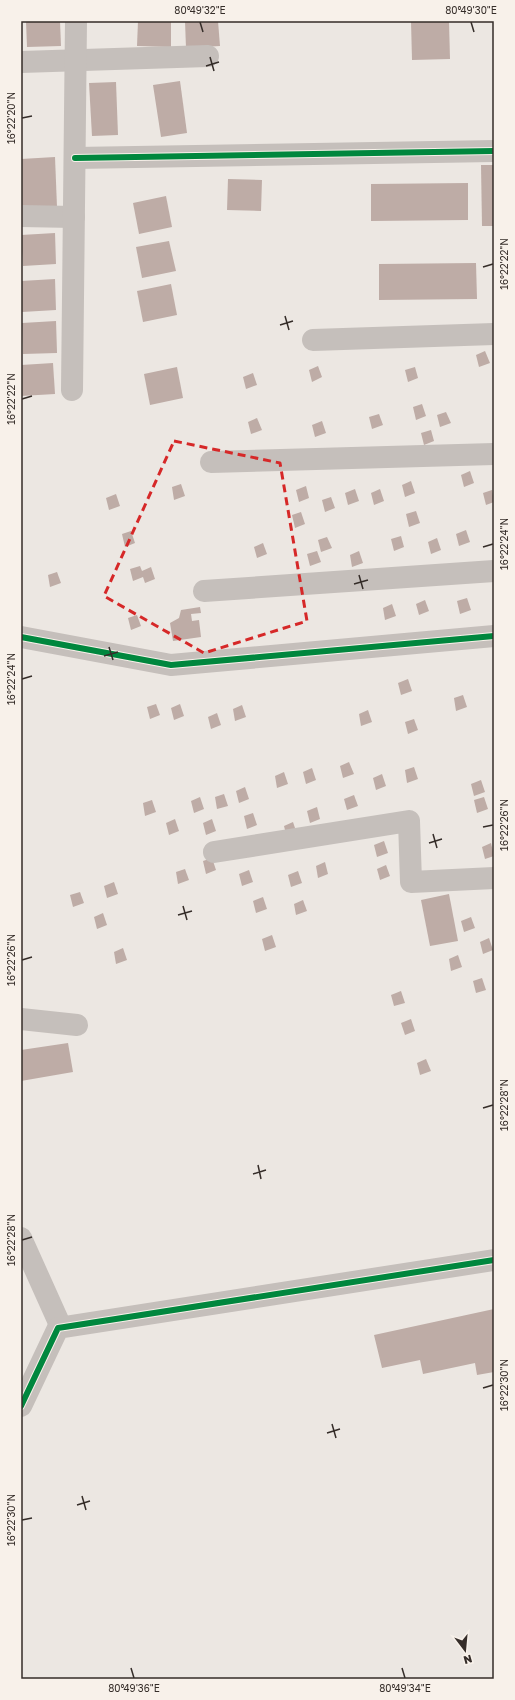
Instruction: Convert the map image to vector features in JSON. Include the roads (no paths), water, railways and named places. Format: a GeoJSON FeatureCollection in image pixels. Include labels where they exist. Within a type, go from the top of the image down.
{"type":"FeatureCollection","features":[{"type":"Feature","properties":{"kind":"street"},"geometry":{"type":"LineString","coordinates":[[72,390],[76,21]]}},
{"type":"Feature","properties":{"kind":"street"},"geometry":{"type":"LineString","coordinates":[[21,62],[208,56]]}},
{"type":"Feature","properties":{"kind":"street"},"geometry":{"type":"LineString","coordinates":[[75,158],[494,151]]}},
{"type":"Feature","properties":{"kind":"street"},"geometry":{"type":"LineString","coordinates":[[21,216],[74,218]]}},
{"type":"Feature","properties":{"kind":"street"},"geometry":{"type":"LineString","coordinates":[[313,340],[494,334]]}},
{"type":"Feature","properties":{"kind":"street"},"geometry":{"type":"LineString","coordinates":[[210,462],[494,454]]}},
{"type":"Feature","properties":{"kind":"street"},"geometry":{"type":"LineString","coordinates":[[204,591],[494,571]]}},
{"type":"Feature","properties":{"kind":"street"},"geometry":{"type":"LineString","coordinates":[[21,637],[171,665],[494,636]]}},
{"type":"Feature","properties":{"kind":"street"},"geometry":{"type":"LineString","coordinates":[[214,852],[409,821],[411,882],[494,878]]}},
{"type":"Feature","properties":{"kind":"street"},"geometry":{"type":"LineString","coordinates":[[21,1019],[77,1025]]}},
{"type":"Feature","properties":{"kind":"street"},"geometry":{"type":"LineString","coordinates":[[21,1238],[61,1328]]}},
{"type":"Feature","properties":{"kind":"street"},"geometry":{"type":"LineString","coordinates":[[21,1406],[58,1328],[494,1260]]}}]}
